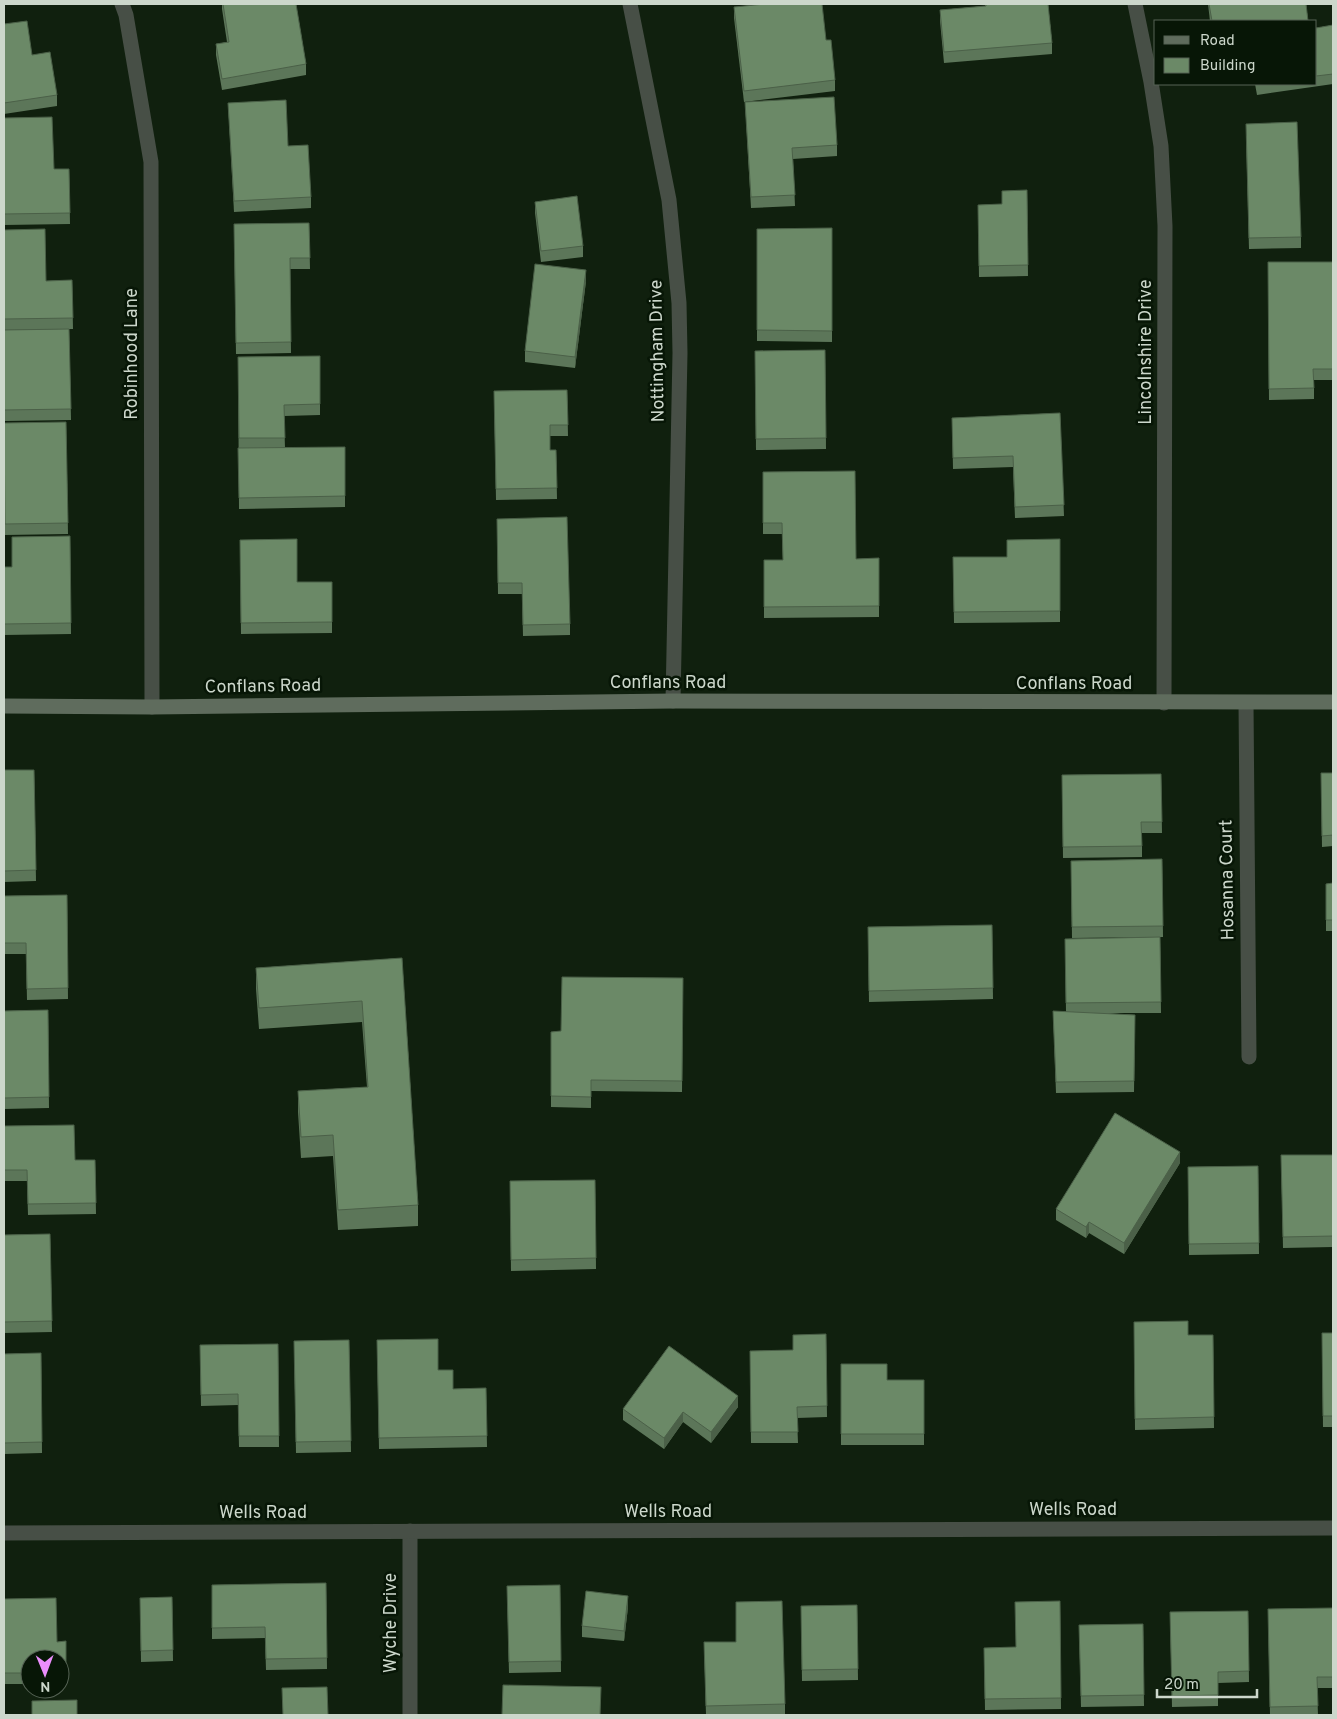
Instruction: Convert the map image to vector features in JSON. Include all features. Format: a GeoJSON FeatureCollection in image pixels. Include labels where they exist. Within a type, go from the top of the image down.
{"type":"FeatureCollection","features":[{"type":"Feature","properties":{"kind":"main road","name":"Conflans Road"},"geometry":{"type":"LineString","coordinates":[[4,706],[152,707],[672,701],[1333,702]]}},
{"type":"Feature","properties":{"kind":"street","name":"Robinhood Lane"},"geometry":{"type":"LineString","coordinates":[[122,4],[126,15],[151,162],[152,707]]}},
{"type":"Feature","properties":{"kind":"street","name":"Nottingham Drive"},"geometry":{"type":"LineString","coordinates":[[630,4],[669,200],[679,304],[680,353],[672,701]]}},
{"type":"Feature","properties":{"kind":"street","name":"Lincolnshire Drive"},"geometry":{"type":"LineString","coordinates":[[1135,4],[1151,82],[1161,146],[1165,226],[1164,703]]}},
{"type":"Feature","properties":{"kind":"street","name":"Hosanna Court"},"geometry":{"type":"LineString","coordinates":[[1246,703],[1249,1057]]}},
{"type":"Feature","properties":{"kind":"street","name":"Wells Road"},"geometry":{"type":"LineString","coordinates":[[4,1533],[1333,1528]]}},
{"type":"Feature","properties":{"kind":"street","name":"Wyche Drive"},"geometry":{"type":"LineString","coordinates":[[410,1531],[410,1715]]}},
{"type":"Feature","properties":{"kind":"building"},"geometry":{"type":"Polygon","coordinates":[[[223,4],[296,4],[306,64],[222,79],[216,44],[229,42],[223,4]]]}},
{"type":"Feature","properties":{"kind":"building"},"geometry":{"type":"Polygon","coordinates":[[[765,4],[822,4],[826,40],[831,40],[835,80],[744,91],[734,7],[765,4]]]}},
{"type":"Feature","properties":{"kind":"building"},"geometry":{"type":"Polygon","coordinates":[[[986,4],[1048,4],[1052,43],[944,52],[940,10],[986,6],[986,4]]]}},
{"type":"Feature","properties":{"kind":"building"},"geometry":{"type":"Polygon","coordinates":[[[1209,4],[1306,4],[1308,20],[1212,20],[1209,4]]]}},
{"type":"Feature","properties":{"kind":"building"},"geometry":{"type":"Polygon","coordinates":[[[27,21],[32,55],[50,52],[57,95],[4,103],[4,24],[27,21]]]}},
{"type":"Feature","properties":{"kind":"building"},"geometry":{"type":"Polygon","coordinates":[[[1333,25],[1333,74],[1317,76],[1317,28],[1333,25]]]}},
{"type":"Feature","properties":{"kind":"building"},"geometry":{"type":"Polygon","coordinates":[[[834,97],[837,145],[792,148],[795,195],[751,197],[745,102],[834,97]]]}},
{"type":"Feature","properties":{"kind":"building"},"geometry":{"type":"Polygon","coordinates":[[[286,100],[288,146],[308,145],[311,197],[234,201],[228,103],[286,100]]]}},
{"type":"Feature","properties":{"kind":"building"},"geometry":{"type":"Polygon","coordinates":[[[52,117],[54,169],[69,169],[70,213],[4,214],[4,118],[52,117]]]}},
{"type":"Feature","properties":{"kind":"building"},"geometry":{"type":"Polygon","coordinates":[[[1297,122],[1301,237],[1249,238],[1246,124],[1297,122]]]}},
{"type":"Feature","properties":{"kind":"building"},"geometry":{"type":"Polygon","coordinates":[[[1027,190],[1028,265],[979,266],[978,205],[1002,204],[1002,191],[1027,190]]]}},
{"type":"Feature","properties":{"kind":"building"},"geometry":{"type":"Polygon","coordinates":[[[577,196],[583,246],[541,251],[535,202],[577,196]]]}},
{"type":"Feature","properties":{"kind":"building"},"geometry":{"type":"Polygon","coordinates":[[[309,223],[310,258],[290,258],[291,342],[236,343],[234,224],[309,223]]]}},
{"type":"Feature","properties":{"kind":"building"},"geometry":{"type":"Polygon","coordinates":[[[832,228],[832,331],[757,330],[757,229],[832,228]]]}},
{"type":"Feature","properties":{"kind":"building"},"geometry":{"type":"Polygon","coordinates":[[[45,229],[46,281],[72,280],[73,318],[4,319],[4,230],[45,229]]]}},
{"type":"Feature","properties":{"kind":"building"},"geometry":{"type":"Polygon","coordinates":[[[1268,262],[1333,262],[1333,369],[1313,369],[1314,388],[1269,389],[1268,262]]]}},
{"type":"Feature","properties":{"kind":"building"},"geometry":{"type":"Polygon","coordinates":[[[535,264],[586,270],[575,357],[525,351],[535,264]]]}},
{"type":"Feature","properties":{"kind":"building"},"geometry":{"type":"Polygon","coordinates":[[[69,329],[71,409],[4,410],[4,330],[69,329]]]}},
{"type":"Feature","properties":{"kind":"building"},"geometry":{"type":"Polygon","coordinates":[[[825,350],[826,438],[756,439],[755,351],[825,350]]]}},
{"type":"Feature","properties":{"kind":"building"},"geometry":{"type":"Polygon","coordinates":[[[320,356],[320,404],[284,405],[285,438],[239,438],[238,357],[320,356]]]}},
{"type":"Feature","properties":{"kind":"building"},"geometry":{"type":"Polygon","coordinates":[[[567,390],[568,425],[550,425],[550,450],[556,450],[557,488],[496,489],[494,391],[567,390]]]}},
{"type":"Feature","properties":{"kind":"building"},"geometry":{"type":"Polygon","coordinates":[[[1060,413],[1064,505],[1015,507],[1013,456],[953,458],[952,418],[1060,413]]]}},
{"type":"Feature","properties":{"kind":"building"},"geometry":{"type":"Polygon","coordinates":[[[66,422],[68,523],[5,524],[4,423],[66,422]]]}},
{"type":"Feature","properties":{"kind":"building"},"geometry":{"type":"Polygon","coordinates":[[[345,447],[345,496],[239,498],[238,448],[345,447]]]}},
{"type":"Feature","properties":{"kind":"building"},"geometry":{"type":"Polygon","coordinates":[[[855,471],[856,559],[879,558],[879,606],[764,607],[764,560],[783,560],[782,523],[763,523],[763,472],[855,471]]]}},
{"type":"Feature","properties":{"kind":"building"},"geometry":{"type":"Polygon","coordinates":[[[567,517],[570,624],[523,625],[522,583],[498,583],[497,519],[567,517]]]}},
{"type":"Feature","properties":{"kind":"building"},"geometry":{"type":"Polygon","coordinates":[[[70,536],[71,623],[4,624],[4,567],[12,567],[12,537],[70,536]]]}},
{"type":"Feature","properties":{"kind":"building"},"geometry":{"type":"Polygon","coordinates":[[[297,539],[297,582],[332,582],[332,622],[241,623],[240,540],[297,539]]]}},
{"type":"Feature","properties":{"kind":"building"},"geometry":{"type":"Polygon","coordinates":[[[1060,539],[1060,611],[954,612],[953,557],[1007,557],[1007,540],[1060,539]]]}},
{"type":"Feature","properties":{"kind":"building"},"geometry":{"type":"Polygon","coordinates":[[[4,770],[34,770],[36,870],[4,871],[4,770]]]}},
{"type":"Feature","properties":{"kind":"building"},"geometry":{"type":"Polygon","coordinates":[[[1321,773],[1333,773],[1333,835],[1322,836],[1321,773]]]}},
{"type":"Feature","properties":{"kind":"building"},"geometry":{"type":"Polygon","coordinates":[[[1161,774],[1162,822],[1141,822],[1142,846],[1063,847],[1062,775],[1161,774]]]}},
{"type":"Feature","properties":{"kind":"building"},"geometry":{"type":"Polygon","coordinates":[[[1162,859],[1163,926],[1072,927],[1071,861],[1162,859]]]}},
{"type":"Feature","properties":{"kind":"building"},"geometry":{"type":"Polygon","coordinates":[[[1333,883],[1333,920],[1326,920],[1326,884],[1333,883]]]}},
{"type":"Feature","properties":{"kind":"building"},"geometry":{"type":"Polygon","coordinates":[[[67,895],[68,988],[27,989],[26,943],[4,943],[4,896],[67,895]]]}},
{"type":"Feature","properties":{"kind":"building"},"geometry":{"type":"Polygon","coordinates":[[[992,925],[993,988],[869,991],[868,927],[992,925]]]}},
{"type":"Feature","properties":{"kind":"building"},"geometry":{"type":"Polygon","coordinates":[[[1160,937],[1161,1002],[1066,1003],[1065,939],[1160,937]]]}},
{"type":"Feature","properties":{"kind":"building"},"geometry":{"type":"Polygon","coordinates":[[[402,958],[418,1205],[338,1210],[333,1135],[301,1137],[298,1091],[368,1087],[362,1001],[259,1008],[256,968],[402,958]]]}},
{"type":"Feature","properties":{"kind":"building"},"geometry":{"type":"Polygon","coordinates":[[[562,977],[683,978],[682,1081],[591,1080],[591,1097],[551,1096],[551,1032],[561,1031],[562,977]]]}},
{"type":"Feature","properties":{"kind":"building"},"geometry":{"type":"Polygon","coordinates":[[[48,1010],[49,1097],[4,1098],[4,1011],[48,1010]]]}},
{"type":"Feature","properties":{"kind":"building"},"geometry":{"type":"Polygon","coordinates":[[[1053,1011],[1135,1015],[1134,1081],[1056,1082],[1053,1011]]]}},
{"type":"Feature","properties":{"kind":"building"},"geometry":{"type":"Polygon","coordinates":[[[1115,1113],[1180,1152],[1124,1243],[1089,1222],[1086,1227],[1056,1209],[1115,1113]]]}},
{"type":"Feature","properties":{"kind":"building"},"geometry":{"type":"Polygon","coordinates":[[[74,1125],[75,1160],[95,1160],[96,1203],[28,1204],[27,1170],[4,1170],[4,1126],[74,1125]]]}},
{"type":"Feature","properties":{"kind":"building"},"geometry":{"type":"Polygon","coordinates":[[[1281,1155],[1333,1155],[1333,1236],[1283,1237],[1281,1155]]]}},
{"type":"Feature","properties":{"kind":"building"},"geometry":{"type":"Polygon","coordinates":[[[1258,1166],[1259,1243],[1189,1244],[1188,1167],[1258,1166]]]}},
{"type":"Feature","properties":{"kind":"building"},"geometry":{"type":"Polygon","coordinates":[[[595,1180],[596,1258],[511,1260],[510,1181],[595,1180]]]}},
{"type":"Feature","properties":{"kind":"building"},"geometry":{"type":"Polygon","coordinates":[[[50,1234],[52,1321],[4,1322],[4,1235],[50,1234]]]}},
{"type":"Feature","properties":{"kind":"building"},"geometry":{"type":"Polygon","coordinates":[[[1188,1321],[1188,1335],[1213,1335],[1214,1417],[1135,1419],[1134,1322],[1188,1321]]]}},
{"type":"Feature","properties":{"kind":"building"},"geometry":{"type":"Polygon","coordinates":[[[1322,1333],[1333,1333],[1333,1416],[1323,1416],[1322,1333]]]}},
{"type":"Feature","properties":{"kind":"building"},"geometry":{"type":"Polygon","coordinates":[[[826,1334],[827,1406],[797,1407],[798,1432],[751,1432],[750,1351],[793,1350],[793,1335],[826,1334]]]}},
{"type":"Feature","properties":{"kind":"building"},"geometry":{"type":"Polygon","coordinates":[[[438,1339],[438,1370],[453,1370],[453,1389],[486,1388],[487,1436],[379,1438],[377,1340],[438,1339]]]}},
{"type":"Feature","properties":{"kind":"building"},"geometry":{"type":"Polygon","coordinates":[[[349,1340],[351,1441],[296,1442],[294,1341],[349,1340]]]}},
{"type":"Feature","properties":{"kind":"building"},"geometry":{"type":"Polygon","coordinates":[[[278,1344],[279,1436],[239,1436],[238,1394],[201,1395],[200,1345],[278,1344]]]}},
{"type":"Feature","properties":{"kind":"building"},"geometry":{"type":"Polygon","coordinates":[[[669,1346],[738,1396],[711,1432],[683,1412],[664,1438],[623,1409],[669,1346]]]}},
{"type":"Feature","properties":{"kind":"building"},"geometry":{"type":"Polygon","coordinates":[[[41,1353],[42,1442],[4,1443],[4,1354],[41,1353]]]}},
{"type":"Feature","properties":{"kind":"building"},"geometry":{"type":"Polygon","coordinates":[[[841,1364],[887,1364],[887,1380],[924,1380],[924,1434],[841,1434],[841,1364]]]}},
{"type":"Feature","properties":{"kind":"building"},"geometry":{"type":"Polygon","coordinates":[[[326,1583],[327,1658],[266,1659],[265,1627],[212,1628],[212,1585],[326,1583]]]}},
{"type":"Feature","properties":{"kind":"building"},"geometry":{"type":"Polygon","coordinates":[[[560,1585],[561,1661],[509,1662],[507,1586],[560,1585]]]}},
{"type":"Feature","properties":{"kind":"building"},"geometry":{"type":"Polygon","coordinates":[[[586,1591],[628,1596],[624,1631],[582,1626],[586,1591]]]}},
{"type":"Feature","properties":{"kind":"building"},"geometry":{"type":"Polygon","coordinates":[[[172,1597],[173,1650],[141,1651],[140,1598],[172,1597]]]}},
{"type":"Feature","properties":{"kind":"building"},"geometry":{"type":"Polygon","coordinates":[[[56,1598],[57,1642],[66,1641],[66,1649],[20,1649],[20,1673],[4,1673],[4,1599],[56,1598]]]}},
{"type":"Feature","properties":{"kind":"building"},"geometry":{"type":"Polygon","coordinates":[[[782,1601],[785,1704],[706,1706],[704,1642],[736,1642],[736,1602],[782,1601]]]}},
{"type":"Feature","properties":{"kind":"building"},"geometry":{"type":"Polygon","coordinates":[[[1060,1601],[1061,1698],[985,1699],[984,1648],[1016,1647],[1015,1602],[1060,1601]]]}},
{"type":"Feature","properties":{"kind":"building"},"geometry":{"type":"Polygon","coordinates":[[[857,1605],[858,1669],[802,1670],[801,1606],[857,1605]]]}},
{"type":"Feature","properties":{"kind":"building"},"geometry":{"type":"Polygon","coordinates":[[[1333,1608],[1333,1677],[1317,1677],[1318,1706],[1270,1707],[1268,1609],[1333,1608]]]}},
{"type":"Feature","properties":{"kind":"building"},"geometry":{"type":"Polygon","coordinates":[[[1248,1611],[1249,1671],[1218,1672],[1218,1695],[1172,1696],[1170,1612],[1248,1611]]]}},
{"type":"Feature","properties":{"kind":"building"},"geometry":{"type":"Polygon","coordinates":[[[1143,1624],[1144,1695],[1081,1696],[1079,1625],[1143,1624]]]}},
{"type":"Feature","properties":{"kind":"building"},"geometry":{"type":"Polygon","coordinates":[[[503,1685],[601,1687],[600,1715],[502,1715],[503,1685]]]}},
{"type":"Feature","properties":{"kind":"building"},"geometry":{"type":"Polygon","coordinates":[[[327,1687],[328,1715],[283,1715],[282,1688],[327,1687]]]}},
{"type":"Feature","properties":{"kind":"building"},"geometry":{"type":"Polygon","coordinates":[[[77,1700],[77,1715],[32,1715],[32,1701],[77,1700]]]}}]}
